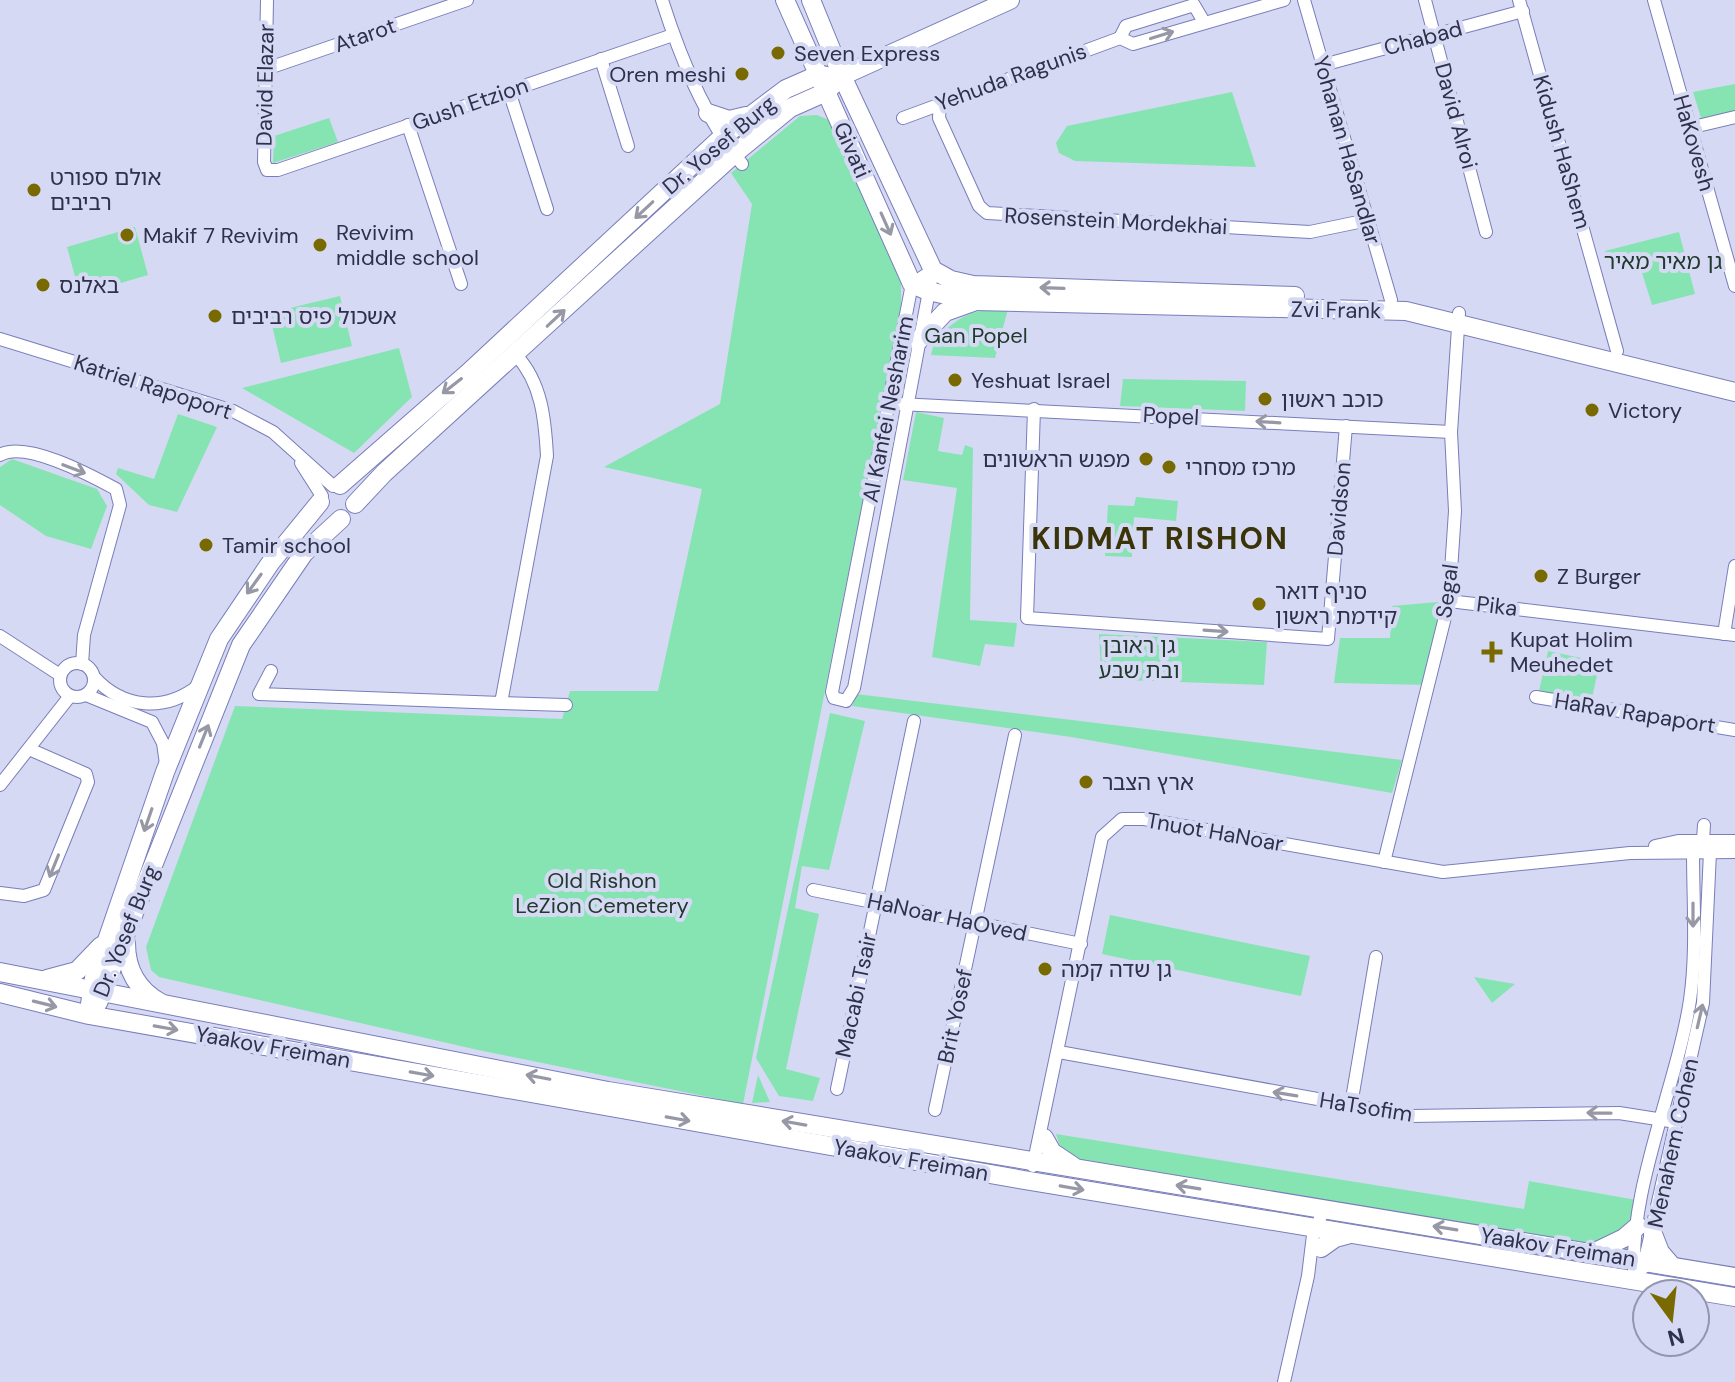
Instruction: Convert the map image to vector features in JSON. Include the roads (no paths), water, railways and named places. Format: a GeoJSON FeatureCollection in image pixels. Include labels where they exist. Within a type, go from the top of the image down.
{"type":"FeatureCollection","features":[{"type":"Feature","properties":{"kind":"street","name":"David Elazar"},"geometry":{"type":"LineString","coordinates":[[267,0],[263,70],[264,162],[267,170]]}},
{"type":"Feature","properties":{"kind":"street","name":"Atarot"},"geometry":{"type":"LineString","coordinates":[[263,70],[467,0]]}},
{"type":"Feature","properties":{"kind":"street"},"geometry":{"type":"LineString","coordinates":[[662,0],[673,35],[708,113],[721,138],[738,159]]}},
{"type":"Feature","properties":{"kind":"street","name":"Givati"},"geometry":{"type":"LineString","coordinates":[[785,0],[920,288]]}},
{"type":"Feature","properties":{"kind":"street","name":"Givati"},"geometry":{"type":"LineString","coordinates":[[811,0],[842,76],[933,270]]}},
{"type":"Feature","properties":{"kind":"street"},"geometry":{"type":"LineString","coordinates":[[842,76],[1010,0]]}},
{"type":"Feature","properties":{"kind":"street","name":"Yehuda Ragunis"},"geometry":{"type":"LineString","coordinates":[[1120,38],[1133,44],[1284,0]]}},
{"type":"Feature","properties":{"kind":"street","name":"Yohanan HaSandlar"},"geometry":{"type":"LineString","coordinates":[[1304,0],[1391,300]]}},
{"type":"Feature","properties":{"kind":"street","name":"David Alroi"},"geometry":{"type":"LineString","coordinates":[[1425,0],[1486,232]]}},
{"type":"Feature","properties":{"kind":"street","name":"HaKovesh"},"geometry":{"type":"LineString","coordinates":[[1654,0],[1735,286]]}},
{"type":"Feature","properties":{"kind":"street","name":"Yehuda Ragunis"},"geometry":{"type":"LineString","coordinates":[[903,118],[1120,38],[1126,26],[1183,6],[1194,5],[1204,22]]}},
{"type":"Feature","properties":{"kind":"street","name":"Chabad"},"geometry":{"type":"LineString","coordinates":[[1323,65],[1434,35],[1521,6]]}},
{"type":"Feature","properties":{"kind":"street","name":"Kidush HaShem"},"geometry":{"type":"LineString","coordinates":[[1521,6],[1617,351]]}},
{"type":"Feature","properties":{"kind":"street","name":"Gush Etzion"},"geometry":{"type":"LineString","coordinates":[[267,170],[673,35]]}},
{"type":"Feature","properties":{"kind":"street"},"geometry":{"type":"LineString","coordinates":[[601,59],[628,146]]}},
{"type":"Feature","properties":{"kind":"street","name":"Dr. Yosef Burg"},"geometry":{"type":"LineString","coordinates":[[89,1015],[118,933],[165,772],[198,686],[234,612],[329,492],[468,373],[749,115],[786,89],[822,84],[842,76]]}},
{"type":"Feature","properties":{"kind":"street","name":"Dr. Yosef Burg"},"geometry":{"type":"LineString","coordinates":[[355,504],[384,473],[738,159],[790,108],[822,84]]}},
{"type":"Feature","properties":{"kind":"street"},"geometry":{"type":"LineString","coordinates":[[509,91],[547,209]]}},
{"type":"Feature","properties":{"kind":"street","name":"Rosenstein Mordekhai"},"geometry":{"type":"LineString","coordinates":[[940,103],[939,118],[979,206],[987,213],[1310,232],[1368,220]]}},
{"type":"Feature","properties":{"kind":"street"},"geometry":{"type":"LineString","coordinates":[[790,108],[824,110],[838,118]]}},
{"type":"Feature","properties":{"kind":"street"},"geometry":{"type":"LineString","coordinates":[[708,113],[729,120],[749,115]]}},
{"type":"Feature","properties":{"kind":"street"},"geometry":{"type":"LineString","coordinates":[[1689,128],[1735,117]]}},
{"type":"Feature","properties":{"kind":"street"},"geometry":{"type":"LineString","coordinates":[[408,125],[461,284]]}},
{"type":"Feature","properties":{"kind":"street","name":"Zvi Frank"},"geometry":{"type":"LineString","coordinates":[[933,270],[951,280],[973,285],[1391,300],[1735,392]]}},
{"type":"Feature","properties":{"kind":"street","name":"Al Kanfei Nesharim"},"geometry":{"type":"LineString","coordinates":[[920,288],[918,341],[854,688],[846,701],[834,698],[832,692],[890,404],[920,288],[933,270]]}},
{"type":"Feature","properties":{"kind":"street","name":"Zvi Frank"},"geometry":{"type":"LineString","coordinates":[[920,288],[974,301],[1406,311],[1458,318],[1617,351],[1735,385]]}},
{"type":"Feature","properties":{"kind":"street"},"geometry":{"type":"LineString","coordinates":[[918,341],[945,312],[974,301]]}},
{"type":"Feature","properties":{"kind":"street","name":"Segal"},"geometry":{"type":"LineString","coordinates":[[1384,862],[1449,601],[1455,511],[1451,432],[1458,318]]}},
{"type":"Feature","properties":{"kind":"street","name":"Katriel Rapoport"},"geometry":{"type":"LineString","coordinates":[[0,339],[233,411],[273,432],[329,492]]}},
{"type":"Feature","properties":{"kind":"street"},"geometry":{"type":"LineString","coordinates":[[501,703],[547,456],[546,421],[537,389],[528,368],[516,355]]}},
{"type":"Feature","properties":{"kind":"street","name":"Popel"},"geometry":{"type":"LineString","coordinates":[[890,404],[1451,432]]}},
{"type":"Feature","properties":{"kind":"street","name":"Davidson"},"geometry":{"type":"LineString","coordinates":[[1034,409],[1027,618],[1328,639],[1346,426]]}},
{"type":"Feature","properties":{"kind":"street"},"geometry":{"type":"LineString","coordinates":[[0,455],[29,452],[82,471],[116,489],[120,505],[84,635],[82,664],[108,691],[155,706],[185,696],[198,686]]}},
{"type":"Feature","properties":{"kind":"street"},"geometry":{"type":"LineString","coordinates":[[350,490],[355,504],[351,514],[341,519],[326,515],[329,492],[350,490]]}},
{"type":"Feature","properties":{"kind":"street","name":"Dr. Yosef Burg"},"geometry":{"type":"LineString","coordinates":[[118,933],[241,645],[304,553],[341,519]]}},
{"type":"Feature","properties":{"kind":"street"},"geometry":{"type":"LineString","coordinates":[[1730,635],[1735,566]]}},
{"type":"Feature","properties":{"kind":"street","name":"Pika"},"geometry":{"type":"LineString","coordinates":[[1449,601],[1730,635]]}},
{"type":"Feature","properties":{"kind":"street"},"geometry":{"type":"LineString","coordinates":[[0,636],[60,675]]}},
{"type":"Feature","properties":{"kind":"street"},"geometry":{"type":"LineString","coordinates":[[82,664],[66,667],[60,675],[62,690],[70,696],[86,695],[152,722],[163,743],[165,772]]}},
{"type":"Feature","properties":{"kind":"street"},"geometry":{"type":"LineString","coordinates":[[271,671],[259,694],[566,705]]}},
{"type":"Feature","properties":{"kind":"street"},"geometry":{"type":"LineString","coordinates":[[86,695],[93,687],[94,677]]}},
{"type":"Feature","properties":{"kind":"street"},"geometry":{"type":"LineString","coordinates":[[0,785],[70,696]]}},
{"type":"Feature","properties":{"kind":"street","name":"HaRav Rapaport"},"geometry":{"type":"LineString","coordinates":[[1536,697],[1735,730]]}},
{"type":"Feature","properties":{"kind":"street","name":"Macabi Tsair"},"geometry":{"type":"LineString","coordinates":[[837,1089],[914,721]]}},
{"type":"Feature","properties":{"kind":"street","name":"Brit Yosef"},"geometry":{"type":"LineString","coordinates":[[935,1110],[1015,735]]}},
{"type":"Feature","properties":{"kind":"street"},"geometry":{"type":"LineString","coordinates":[[0,893],[24,896],[44,890],[88,782],[86,774],[29,749]]}},
{"type":"Feature","properties":{"kind":"street","name":"Tnuot HaNoar"},"geometry":{"type":"LineString","coordinates":[[1036,1169],[1102,837],[1122,819],[1144,819],[1443,872],[1630,853],[1735,852]]}},
{"type":"Feature","properties":{"kind":"street"},"geometry":{"type":"LineString","coordinates":[[1704,825],[1703,840],[1710,852]]}},
{"type":"Feature","properties":{"kind":"street"},"geometry":{"type":"LineString","coordinates":[[1693,852],[1703,840]]}},
{"type":"Feature","properties":{"kind":"street","name":"Tnuot HaNoar"},"geometry":{"type":"LineString","coordinates":[[1630,853],[1678,841],[1735,841]]}},
{"type":"Feature","properties":{"kind":"street","name":"Menahem Cohen"},"geometry":{"type":"LineString","coordinates":[[1636,1278],[1660,1120],[1690,1001],[1693,852]]}},
{"type":"Feature","properties":{"kind":"street","name":"Menahem Cohen"},"geometry":{"type":"LineString","coordinates":[[1645,1230],[1676,1122],[1703,1003],[1710,852]]}},
{"type":"Feature","properties":{"kind":"street","name":"HaNoar HaOved"},"geometry":{"type":"LineString","coordinates":[[813,890],[1081,944]]}},
{"type":"Feature","properties":{"kind":"street"},"geometry":{"type":"LineString","coordinates":[[26,978],[50,979],[77,971],[118,933],[137,982],[149,996],[171,1008]]}},
{"type":"Feature","properties":{"kind":"street"},"geometry":{"type":"LineString","coordinates":[[1351,1105],[1376,957]]}},
{"type":"Feature","properties":{"kind":"street","name":"Yaakov Freiman"},"geometry":{"type":"LineString","coordinates":[[0,972],[171,1008],[608,1091],[1007,1158],[1036,1169],[1079,1169],[1735,1277]]}},
{"type":"Feature","properties":{"kind":"street","name":"Yaakov Freiman"},"geometry":{"type":"LineString","coordinates":[[0,993],[89,1015],[1036,1169],[1289,1224],[1318,1238],[1350,1234],[1631,1280]]}},
{"type":"Feature","properties":{"kind":"street","name":"HaTsofim"},"geometry":{"type":"LineString","coordinates":[[1059,1052],[1411,1116],[1457,1118],[1585,1112],[1619,1113],[1676,1122]]}},
{"type":"Feature","properties":{"kind":"street"},"geometry":{"type":"LineString","coordinates":[[1007,1158],[1023,1153],[1043,1135],[1056,1155],[1079,1169]]}},
{"type":"Feature","properties":{"kind":"street"},"geometry":{"type":"LineString","coordinates":[[1284,1382],[1324,1209]]}},
{"type":"Feature","properties":{"kind":"street"},"geometry":{"type":"LineString","coordinates":[[1594,1252],[1645,1230],[1672,1266]]}},
{"type":"Feature","properties":{"kind":"street","name":"Yaakov Freiman"},"geometry":{"type":"LineString","coordinates":[[1711,1293],[1735,1297]]}},
{"type":"Feature","properties":{"kind":"place","name":"Seven Express"},"geometry":{"type":"Point","coordinates":[778,53]}},
{"type":"Feature","properties":{"kind":"place","name":"Oren meshi"},"geometry":{"type":"Point","coordinates":[742,74]}},
{"type":"Feature","properties":{"kind":"place","name":"אולם ספורט רביבים"},"geometry":{"type":"Point","coordinates":[34,190]}},
{"type":"Feature","properties":{"kind":"place","name":"Makif 7 Revivim"},"geometry":{"type":"Point","coordinates":[127,235]}},
{"type":"Feature","properties":{"kind":"place","name":"Revivim middle school"},"geometry":{"type":"Point","coordinates":[320,245]}},
{"type":"Feature","properties":{"kind":"place","name":"באלנס"},"geometry":{"type":"Point","coordinates":[43,285]}},
{"type":"Feature","properties":{"kind":"place","name":"אשכול פיס רביבים"},"geometry":{"type":"Point","coordinates":[215,316]}},
{"type":"Feature","properties":{"kind":"place","name":"Yeshuat Israel"},"geometry":{"type":"Point","coordinates":[955,380]}},
{"type":"Feature","properties":{"kind":"place","name":"כוכב ראשון"},"geometry":{"type":"Point","coordinates":[1265,399]}},
{"type":"Feature","properties":{"kind":"place","name":"Victory"},"geometry":{"type":"Point","coordinates":[1592,410]}},
{"type":"Feature","properties":{"kind":"place","name":"מפגש הראשונים"},"geometry":{"type":"Point","coordinates":[1146,459]}},
{"type":"Feature","properties":{"kind":"place","name":"מרכז מסחרי"},"geometry":{"type":"Point","coordinates":[1169,467]}},
{"type":"Feature","properties":{"kind":"place","name":"Tamir school"},"geometry":{"type":"Point","coordinates":[206,545]}},
{"type":"Feature","properties":{"kind":"place","name":"Z Burger"},"geometry":{"type":"Point","coordinates":[1541,576]}},
{"type":"Feature","properties":{"kind":"place","name":"סניף דואר קידמת ראשון"},"geometry":{"type":"Point","coordinates":[1259,604]}},
{"type":"Feature","properties":{"kind":"place","name":"Kupat Holim Meuhedet"},"geometry":{"type":"Point","coordinates":[1492,652]}},
{"type":"Feature","properties":{"kind":"place","name":"ארץ הצבר"},"geometry":{"type":"Point","coordinates":[1086,782]}},
{"type":"Feature","properties":{"kind":"place","name":"גן שדה קמה"},"geometry":{"type":"Point","coordinates":[1045,969]}},
{"type":"Feature","properties":{"kind":"district","name":"KIDMAT RISHON"},"geometry":{"type":"Point","coordinates":[1160,538]}},
{"type":"Feature","properties":{"kind":"park label","name":"גן מאיר מאיר"},"geometry":{"type":"Point","coordinates":[1663,261]}},
{"type":"Feature","properties":{"kind":"park label","name":"Gan Popel"},"geometry":{"type":"Point","coordinates":[976,335]}},
{"type":"Feature","properties":{"kind":"park label","name":"גן ראובן ובת שבע"},"geometry":{"type":"Point","coordinates":[1139,658]}},
{"type":"Feature","properties":{"kind":"park label","name":"Old Rishon LeZion Cemetery"},"geometry":{"type":"Point","coordinates":[602,892]}}]}
